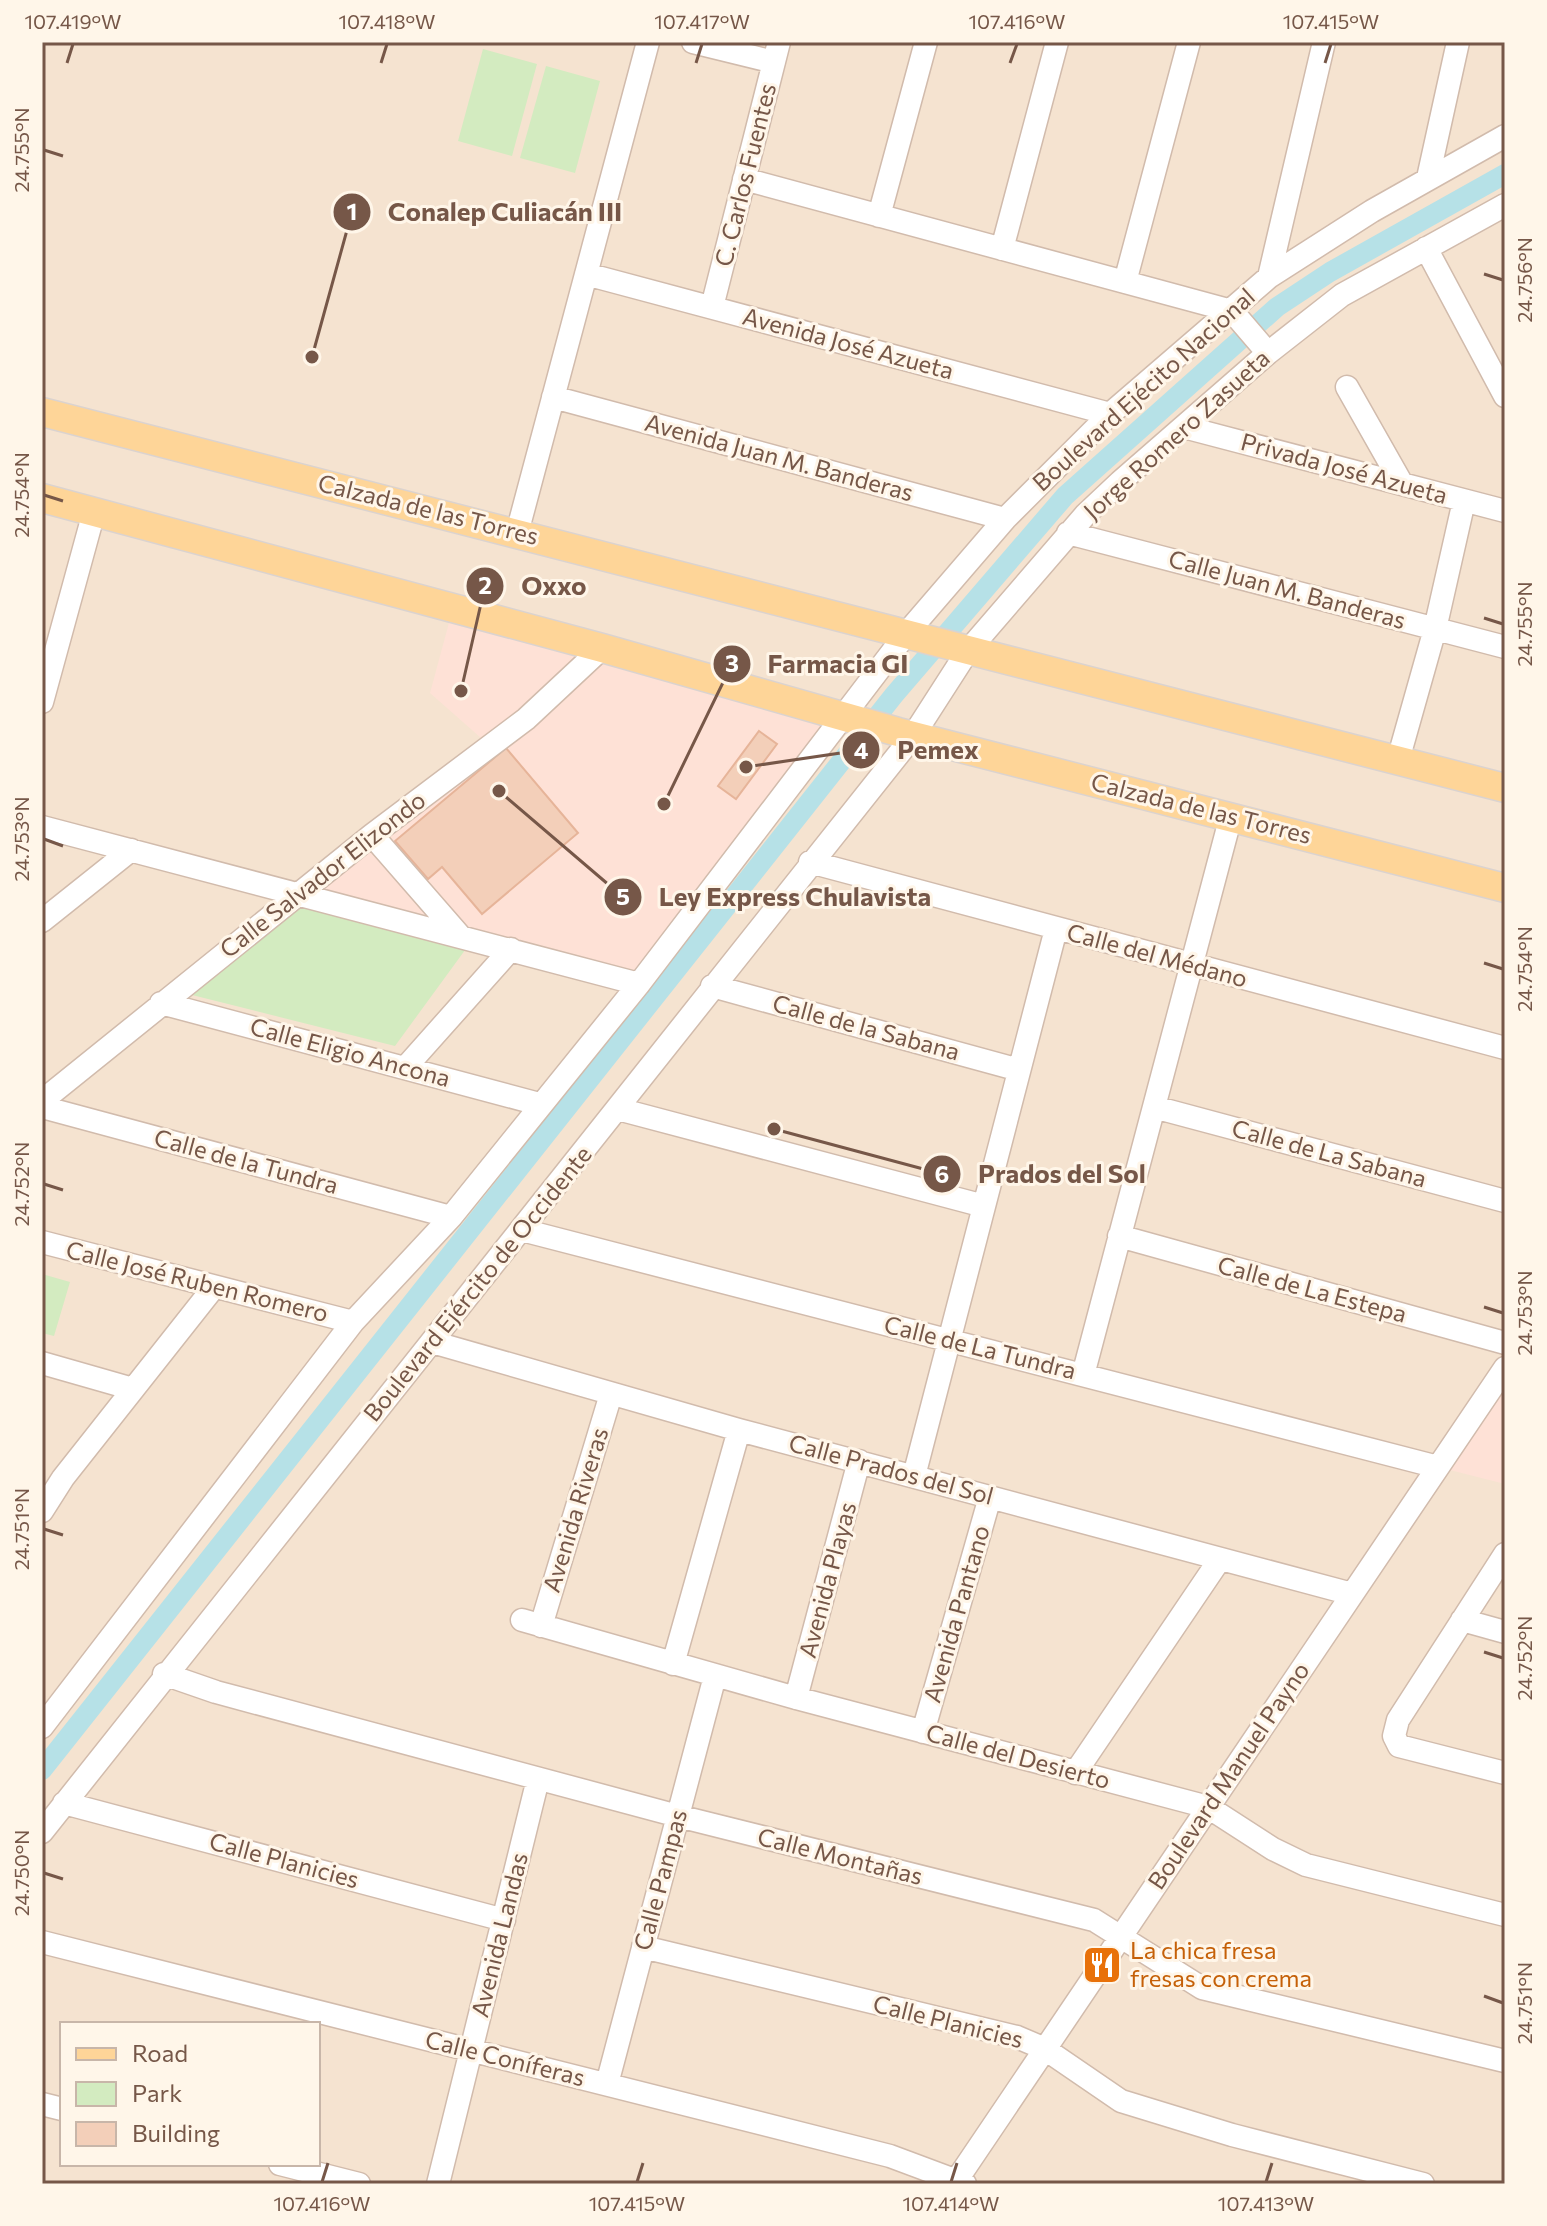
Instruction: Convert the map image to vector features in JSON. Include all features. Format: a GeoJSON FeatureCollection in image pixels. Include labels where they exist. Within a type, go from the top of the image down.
{"type":"FeatureCollection","features":[{"type":"Feature","properties":{"kind":"main road","name":"Calzada de las Torres"},"geometry":{"type":"LineString","coordinates":[[42,412],[961,650]]}},
{"type":"Feature","properties":{"kind":"main road"},"geometry":{"type":"LineString","coordinates":[[42,498],[854,719]]}},
{"type":"Feature","properties":{"kind":"main road"},"geometry":{"type":"LineString","coordinates":[[961,650],[1505,788]]}},
{"type":"Feature","properties":{"kind":"main road","name":"Calzada de las Torres"},"geometry":{"type":"LineString","coordinates":[[854,719],[1505,888]]}},
{"type":"Feature","properties":{"kind":"street"},"geometry":{"type":"LineString","coordinates":[[517,533],[648,42]]}},
{"type":"Feature","properties":{"kind":"street"},"geometry":{"type":"LineString","coordinates":[[693,42],[776,52]]}},
{"type":"Feature","properties":{"kind":"street"},"geometry":{"type":"LineString","coordinates":[[879,216],[926,42]]}},
{"type":"Feature","properties":{"kind":"street"},"geometry":{"type":"LineString","coordinates":[[1002,249],[1057,42]]}},
{"type":"Feature","properties":{"kind":"street"},"geometry":{"type":"LineString","coordinates":[[1125,282],[1189,42]]}},
{"type":"Feature","properties":{"kind":"street"},"geometry":{"type":"LineString","coordinates":[[1269,277],[1324,42]]}},
{"type":"Feature","properties":{"kind":"street"},"geometry":{"type":"LineString","coordinates":[[1428,178],[1458,42]]}},
{"type":"Feature","properties":{"kind":"street","name":"C. Carlos Fuentes"},"geometry":{"type":"LineString","coordinates":[[712,307],[776,52]]}},
{"type":"Feature","properties":{"kind":"street","name":"Boulevard Ejécito Nacional"},"geometry":{"type":"LineString","coordinates":[[854,719],[1005,519],[1110,414],[1234,314],[1269,277],[1428,178],[1505,136]]}},
{"type":"Feature","properties":{"kind":"street"},"geometry":{"type":"LineString","coordinates":[[744,179],[1234,314],[1263,348]]}},
{"type":"Feature","properties":{"kind":"street","name":"Jorge Romero Zasueta"},"geometry":{"type":"LineString","coordinates":[[905,734],[961,650],[1068,533],[1120,482],[1184,427],[1263,348],[1342,295],[1505,205]]}},
{"type":"Feature","properties":{"kind":"street"},"geometry":{"type":"LineString","coordinates":[[1426,248],[1505,396]]}},
{"type":"Feature","properties":{"kind":"street","name":"Avenida José Azueta"},"geometry":{"type":"LineString","coordinates":[[586,274],[1110,414]]}},
{"type":"Feature","properties":{"kind":"street"},"geometry":{"type":"LineString","coordinates":[[1347,387],[1402,484]]}},
{"type":"Feature","properties":{"kind":"street","name":"Avenida Juan M. Banderas"},"geometry":{"type":"LineString","coordinates":[[553,397],[1005,519]]}},
{"type":"Feature","properties":{"kind":"street","name":"Privada José Azueta"},"geometry":{"type":"LineString","coordinates":[[1184,427],[1505,511]]}},
{"type":"Feature","properties":{"kind":"street"},"geometry":{"type":"LineString","coordinates":[[1398,760],[1435,629],[1464,501]]}},
{"type":"Feature","properties":{"kind":"street"},"geometry":{"type":"LineString","coordinates":[[44,689],[94,512]]}},
{"type":"Feature","properties":{"kind":"street","name":"Calle Juan M. Banderas"},"geometry":{"type":"LineString","coordinates":[[1068,533],[1505,647]]}},
{"type":"Feature","properties":{"kind":"street","name":"Calle Salvador Elizondo"},"geometry":{"type":"LineString","coordinates":[[42,1104],[161,1003],[372,835],[526,719],[602,648]]}},
{"type":"Feature","properties":{"kind":"street"},"geometry":{"type":"LineString","coordinates":[[42,1727],[353,1322],[451,1217],[539,1104],[854,719]]}},
{"type":"Feature","properties":{"kind":"street","name":"Boulevard Ejército de Occidente"},"geometry":{"type":"LineString","coordinates":[[42,1832],[164,1674],[618,1109],[905,734]]}},
{"type":"Feature","properties":{"kind":"street"},"geometry":{"type":"LineString","coordinates":[[1083,1375],[1231,816]]}},
{"type":"Feature","properties":{"kind":"street"},"geometry":{"type":"LineString","coordinates":[[42,827],[639,984]]}},
{"type":"Feature","properties":{"kind":"street"},"geometry":{"type":"LineString","coordinates":[[372,835],[460,936]]}},
{"type":"Feature","properties":{"kind":"street"},"geometry":{"type":"LineString","coordinates":[[42,921],[131,850]]}},
{"type":"Feature","properties":{"kind":"street","name":"Calle del Médano"},"geometry":{"type":"LineString","coordinates":[[810,862],[1505,1048]]}},
{"type":"Feature","properties":{"kind":"street"},"geometry":{"type":"LineString","coordinates":[[914,1476],[1056,929]]}},
{"type":"Feature","properties":{"kind":"street"},"geometry":{"type":"LineString","coordinates":[[405,1068],[511,949]]}},
{"type":"Feature","properties":{"kind":"street","name":"Calle de la Sabana"},"geometry":{"type":"LineString","coordinates":[[712,986],[1019,1070]]}},
{"type":"Feature","properties":{"kind":"street","name":"Calle Eligio Ancona"},"geometry":{"type":"LineString","coordinates":[[161,1003],[539,1104]]}},
{"type":"Feature","properties":{"kind":"street","name":"Calle de la Tundra"},"geometry":{"type":"LineString","coordinates":[[42,1104],[451,1217]]}},
{"type":"Feature","properties":{"kind":"street","name":"Calle de La Sabana"},"geometry":{"type":"LineString","coordinates":[[1154,1107],[1505,1201]]}},
{"type":"Feature","properties":{"kind":"street"},"geometry":{"type":"LineString","coordinates":[[618,1109],[984,1206]]}},
{"type":"Feature","properties":{"kind":"street","name":"Calle de La Tundra"},"geometry":{"type":"LineString","coordinates":[[522,1230],[1438,1467]]}},
{"type":"Feature","properties":{"kind":"street","name":"Calle de La Estepa"},"geometry":{"type":"LineString","coordinates":[[1119,1236],[1505,1343]]}},
{"type":"Feature","properties":{"kind":"street","name":"Calle José Ruben Romero"},"geometry":{"type":"LineString","coordinates":[[42,1242],[353,1322]]}},
{"type":"Feature","properties":{"kind":"street"},"geometry":{"type":"LineString","coordinates":[[42,1511],[53,1475],[133,1389],[214,1287]]}},
{"type":"Feature","properties":{"kind":"street","name":"Calle Prados del Sol"},"geometry":{"type":"LineString","coordinates":[[432,1342],[739,1430],[1352,1594]]}},
{"type":"Feature","properties":{"kind":"street"},"geometry":{"type":"LineString","coordinates":[[42,1363],[133,1389]]}},
{"type":"Feature","properties":{"kind":"street","name":"Boulevard Manuel Payno"},"geometry":{"type":"LineString","coordinates":[[959,2182],[1045,2049],[1505,1368]]}},
{"type":"Feature","properties":{"kind":"street","name":"Avenida Riveras"},"geometry":{"type":"LineString","coordinates":[[532,1623],[611,1394]]}},
{"type":"Feature","properties":{"kind":"street"},"geometry":{"type":"LineString","coordinates":[[673,1664],[739,1430]]}},
{"type":"Feature","properties":{"kind":"street","name":"Avenida Playas"},"geometry":{"type":"LineString","coordinates":[[796,1698],[859,1461]]}},
{"type":"Feature","properties":{"kind":"street","name":"Avenida Pantano"},"geometry":{"type":"LineString","coordinates":[[923,1732],[990,1497]]}},
{"type":"Feature","properties":{"kind":"street"},"geometry":{"type":"LineString","coordinates":[[1505,1554],[1398,1720],[1394,1736],[1399,1746],[1505,1773]]}},
{"type":"Feature","properties":{"kind":"street"},"geometry":{"type":"LineString","coordinates":[[1075,1773],[1220,1559]]}},
{"type":"Feature","properties":{"kind":"street"},"geometry":{"type":"LineString","coordinates":[[1462,1620],[1505,1632]]}},
{"type":"Feature","properties":{"kind":"street","name":"Calle del Desierto"},"geometry":{"type":"LineString","coordinates":[[532,1623],[715,1676],[1208,1807],[1273,1849],[1306,1865],[1505,1915]]}},
{"type":"Feature","properties":{"kind":"street","name":"Calle Montañas"},"geometry":{"type":"LineString","coordinates":[[164,1674],[216,1692],[538,1779],[1094,1920],[1202,1988],[1505,2061]]}},
{"type":"Feature","properties":{"kind":"street","name":"Calle Pampas"},"geometry":{"type":"LineString","coordinates":[[607,2084],[715,1676]]}},
{"type":"Feature","properties":{"kind":"street","name":"Avenida Landas"},"geometry":{"type":"LineString","coordinates":[[438,2184],[538,1779]]}},
{"type":"Feature","properties":{"kind":"street","name":"Calle Planicies"},"geometry":{"type":"LineString","coordinates":[[64,1803],[504,1920]]}},
{"type":"Feature","properties":{"kind":"street","name":"Calle Coníferas"},"geometry":{"type":"LineString","coordinates":[[42,1942],[890,2156],[959,2182]]}},
{"type":"Feature","properties":{"kind":"street","name":"Calle Planicies"},"geometry":{"type":"LineString","coordinates":[[643,1947],[1017,2037],[1045,2049],[1121,2101],[1232,2135],[1423,2184]]}},
{"type":"Feature","properties":{"kind":"street"},"geometry":{"type":"LineString","coordinates":[[288,2166],[359,2184]]}},
{"type":"Feature","properties":{"kind":"shaded area"},"geometry":{"type":"Polygon","coordinates":[[[42,42],[1505,42],[1505,2184],[42,2184],[42,42]]]}},
{"type":"Feature","properties":{"kind":"shaded area"},"geometry":{"type":"Polygon","coordinates":[[[453,608],[845,717],[639,984],[299,894],[489,745],[430,693],[453,608]]]}},
{"type":"Feature","properties":{"kind":"shaded area"},"geometry":{"type":"Polygon","coordinates":[[[1505,1368],[1505,1484],[1438,1467],[1505,1368]]]}},
{"type":"Feature","properties":{"kind":"green space"},"geometry":{"type":"Polygon","coordinates":[[[483,49],[537,64],[512,156],[458,141],[483,49]]]}},
{"type":"Feature","properties":{"kind":"green space"},"geometry":{"type":"Polygon","coordinates":[[[546,66],[600,81],[575,173],[520,158],[546,66]]]}},
{"type":"Feature","properties":{"kind":"green space"},"geometry":{"type":"Polygon","coordinates":[[[295,903],[468,946],[395,1046],[184,993],[295,903]]]}},
{"type":"Feature","properties":{"kind":"green space"},"geometry":{"type":"Polygon","coordinates":[[[42,1274],[70,1282],[54,1336],[42,1333],[42,1274]]]}},
{"type":"Feature","properties":{"kind":"building"},"geometry":{"type":"Polygon","coordinates":[[[759,731],[777,744],[736,799],[718,786],[759,731]]]}},
{"type":"Feature","properties":{"kind":"building"},"geometry":{"type":"Polygon","coordinates":[[[506,748],[578,833],[482,914],[442,867],[428,879],[395,841],[506,748]]]}},
{"type":"Feature","properties":{"kind":"waterway"},"geometry":{"type":"LineString","coordinates":[[42,1770],[894,695],[1065,496],[1277,307],[1330,272],[1505,174]]}},
{"type":"Feature","properties":{"kind":"place","name":"Conalep Culiacán III"},"geometry":{"type":"Point","coordinates":[312,357]}},
{"type":"Feature","properties":{"kind":"place","name":"Oxxo"},"geometry":{"type":"Point","coordinates":[461,691]}},
{"type":"Feature","properties":{"kind":"place","name":"Pemex"},"geometry":{"type":"Point","coordinates":[746,767]}},
{"type":"Feature","properties":{"kind":"place","name":"Ley Express Chulavista"},"geometry":{"type":"Point","coordinates":[499,791]}},
{"type":"Feature","properties":{"kind":"place","name":"Farmacia GI"},"geometry":{"type":"Point","coordinates":[664,804]}},
{"type":"Feature","properties":{"kind":"place","name":"Prados del Sol"},"geometry":{"type":"Point","coordinates":[774,1129]}},
{"type":"Feature","properties":{"kind":"place","name":"La chica fresa fresas con crema"},"geometry":{"type":"Point","coordinates":[1102,1965]}}]}
